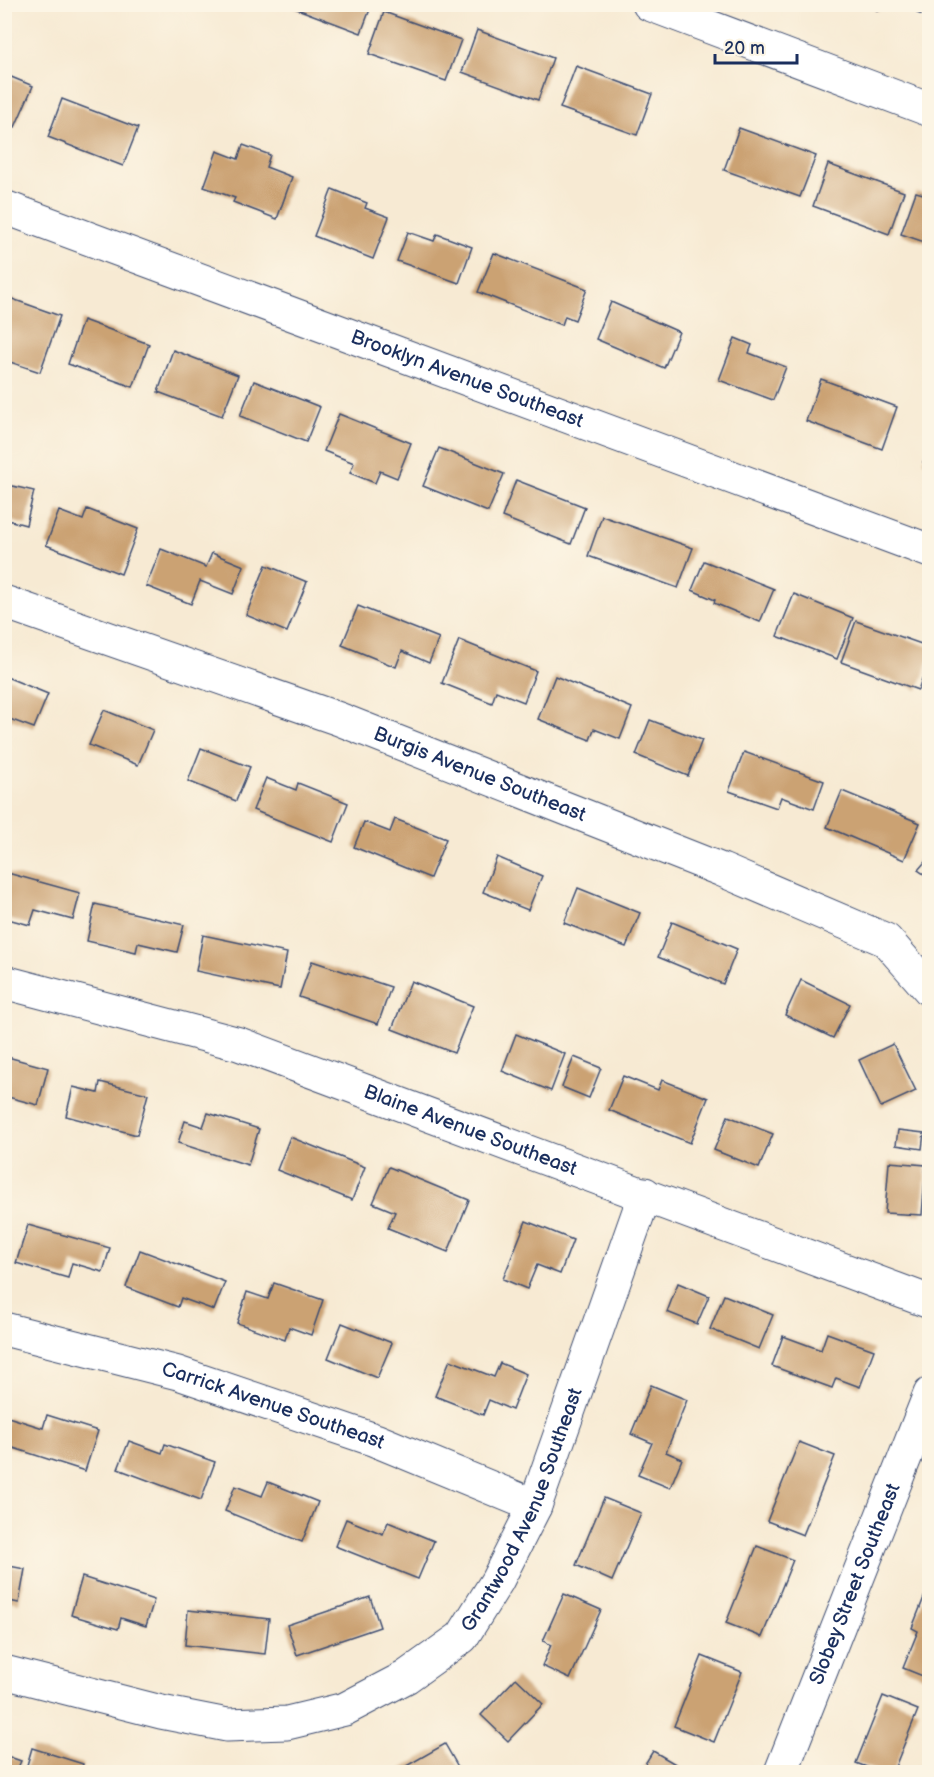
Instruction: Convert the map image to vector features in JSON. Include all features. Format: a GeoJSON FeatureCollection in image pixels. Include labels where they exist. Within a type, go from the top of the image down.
{"type":"FeatureCollection","features":[{"type":"Feature","properties":{"kind":"street"},"geometry":{"type":"LineString","coordinates":[[649,4],[930,110]]}},
{"type":"Feature","properties":{"kind":"street","name":"Brooklyn Avenue Southeast"},"geometry":{"type":"LineString","coordinates":[[4,207],[930,551]]}},
{"type":"Feature","properties":{"kind":"street","name":"Burgis Avenue Southeast"},"geometry":{"type":"LineString","coordinates":[[4,602],[339,719],[722,870],[886,940],[930,990]]}},
{"type":"Feature","properties":{"kind":"street","name":"Blaine Avenue Southeast"},"geometry":{"type":"LineString","coordinates":[[4,982],[239,1044],[930,1302]]}},
{"type":"Feature","properties":{"kind":"street","name":"Grantwood Avenue Southeast"},"geometry":{"type":"LineString","coordinates":[[4,1672],[161,1712],[227,1725],[287,1723],[345,1709],[406,1677],[462,1637],[497,1581],[535,1506],[645,1194]]}},
{"type":"Feature","properties":{"kind":"street","name":"Carrick Avenue Southeast"},"geometry":{"type":"LineString","coordinates":[[4,1329],[178,1373],[375,1440],[535,1506]]}},
{"type":"Feature","properties":{"kind":"street","name":"Slobey Street Southeast"},"geometry":{"type":"LineString","coordinates":[[781,1773],[930,1394]]}},
{"type":"Feature","properties":{"kind":"building"},"geometry":{"type":"Polygon","coordinates":[[[284,4],[372,4],[361,33],[284,4]]]}},
{"type":"Feature","properties":{"kind":"building"},"geometry":{"type":"Polygon","coordinates":[[[867,4],[882,4],[878,11],[867,4]]]}},
{"type":"Feature","properties":{"kind":"building"},"geometry":{"type":"Polygon","coordinates":[[[920,4],[930,4],[930,31],[925,29],[929,17],[917,13],[920,4]]]}},
{"type":"Feature","properties":{"kind":"building"},"geometry":{"type":"Polygon","coordinates":[[[384,12],[461,40],[446,81],[369,54],[384,12]]]}},
{"type":"Feature","properties":{"kind":"building"},"geometry":{"type":"Polygon","coordinates":[[[477,30],[553,58],[538,100],[462,72],[477,30]]]}},
{"type":"Feature","properties":{"kind":"building"},"geometry":{"type":"Polygon","coordinates":[[[576,66],[652,94],[637,135],[560,108],[576,66]]]}},
{"type":"Feature","properties":{"kind":"building"},"geometry":{"type":"Polygon","coordinates":[[[4,74],[33,86],[15,127],[4,122],[4,74]]]}},
{"type":"Feature","properties":{"kind":"building"},"geometry":{"type":"Polygon","coordinates":[[[62,99],[138,128],[123,166],[48,137],[62,99]]]}},
{"type":"Feature","properties":{"kind":"building"},"geometry":{"type":"Polygon","coordinates":[[[739,128],[816,156],[800,197],[724,170],[739,128]]]}},
{"type":"Feature","properties":{"kind":"building"},"geometry":{"type":"Polygon","coordinates":[[[243,145],[270,155],[266,167],[292,177],[277,219],[233,202],[235,198],[204,187],[217,151],[238,159],[243,145]]]}},
{"type":"Feature","properties":{"kind":"building"},"geometry":{"type":"Polygon","coordinates":[[[828,164],[904,192],[889,234],[813,206],[828,164]]]}},
{"type":"Feature","properties":{"kind":"building"},"geometry":{"type":"Polygon","coordinates":[[[332,189],[367,203],[365,208],[389,217],[373,259],[314,236],[332,189]]]}},
{"type":"Feature","properties":{"kind":"building"},"geometry":{"type":"Polygon","coordinates":[[[916,192],[930,196],[930,244],[901,234],[916,192]]]}},
{"type":"Feature","properties":{"kind":"building"},"geometry":{"type":"Polygon","coordinates":[[[408,232],[434,241],[437,234],[472,247],[459,283],[397,261],[408,232]]]}},
{"type":"Feature","properties":{"kind":"building"},"geometry":{"type":"Polygon","coordinates":[[[494,253],[587,289],[575,320],[565,316],[562,325],[478,292],[494,253]]]}},
{"type":"Feature","properties":{"kind":"building"},"geometry":{"type":"Polygon","coordinates":[[[4,296],[60,316],[40,372],[4,360],[4,296]]]}},
{"type":"Feature","properties":{"kind":"building"},"geometry":{"type":"Polygon","coordinates":[[[611,302],[679,332],[664,368],[596,339],[611,302]]]}},
{"type":"Feature","properties":{"kind":"building"},"geometry":{"type":"Polygon","coordinates":[[[83,320],[149,344],[133,387],[68,364],[83,320]]]}},
{"type":"Feature","properties":{"kind":"building"},"geometry":{"type":"Polygon","coordinates":[[[735,338],[752,345],[749,353],[786,367],[773,400],[719,380],[735,338]]]}},
{"type":"Feature","properties":{"kind":"building"},"geometry":{"type":"Polygon","coordinates":[[[173,350],[238,375],[222,416],[158,392],[173,350]]]}},
{"type":"Feature","properties":{"kind":"building"},"geometry":{"type":"Polygon","coordinates":[[[821,379],[897,407],[882,449],[806,421],[821,379]]]}},
{"type":"Feature","properties":{"kind":"building"},"geometry":{"type":"Polygon","coordinates":[[[254,381],[320,407],[306,442],[240,416],[254,381]]]}},
{"type":"Feature","properties":{"kind":"building"},"geometry":{"type":"Polygon","coordinates":[[[339,414],[411,443],[397,478],[380,471],[375,483],[350,473],[354,463],[324,451],[339,414]]]}},
{"type":"Feature","properties":{"kind":"building"},"geometry":{"type":"Polygon","coordinates":[[[930,446],[930,464],[923,462],[930,446]]]}},
{"type":"Feature","properties":{"kind":"building"},"geometry":{"type":"Polygon","coordinates":[[[439,448],[504,474],[488,512],[423,486],[439,448]]]}},
{"type":"Feature","properties":{"kind":"building"},"geometry":{"type":"Polygon","coordinates":[[[516,480],[585,507],[571,544],[502,517],[516,480]]]}},
{"type":"Feature","properties":{"kind":"building"},"geometry":{"type":"Polygon","coordinates":[[[4,484],[34,491],[26,525],[4,519],[4,484]]]}},
{"type":"Feature","properties":{"kind":"building"},"geometry":{"type":"Polygon","coordinates":[[[87,509],[138,529],[121,574],[46,545],[59,511],[83,520],[87,509]]]}},
{"type":"Feature","properties":{"kind":"building"},"geometry":{"type":"Polygon","coordinates":[[[602,516],[693,548],[678,588],[588,556],[602,516]]]}},
{"type":"Feature","properties":{"kind":"building"},"geometry":{"type":"Polygon","coordinates":[[[161,549],[206,567],[212,553],[244,566],[233,594],[200,581],[191,604],[146,586],[161,549]]]}},
{"type":"Feature","properties":{"kind":"building"},"geometry":{"type":"Polygon","coordinates":[[[704,561],[774,589],[760,622],[714,603],[715,600],[692,590],[704,561]]]}},
{"type":"Feature","properties":{"kind":"building"},"geometry":{"type":"Polygon","coordinates":[[[266,565],[307,582],[287,632],[246,615],[266,565]]]}},
{"type":"Feature","properties":{"kind":"building"},"geometry":{"type":"Polygon","coordinates":[[[794,594],[853,618],[837,659],[777,636],[794,594]]]}},
{"type":"Feature","properties":{"kind":"building"},"geometry":{"type":"Polygon","coordinates":[[[358,606],[439,638],[429,663],[402,651],[396,667],[342,645],[358,606]]]}},
{"type":"Feature","properties":{"kind":"building"},"geometry":{"type":"Polygon","coordinates":[[[856,621],[930,647],[930,657],[918,690],[841,662],[856,621]]]}},
{"type":"Feature","properties":{"kind":"building"},"geometry":{"type":"Polygon","coordinates":[[[459,640],[536,671],[524,702],[496,691],[492,703],[442,683],[459,640]]]}},
{"type":"Feature","properties":{"kind":"building"},"geometry":{"type":"Polygon","coordinates":[[[4,676],[48,694],[34,728],[4,717],[4,676]]]}},
{"type":"Feature","properties":{"kind":"building"},"geometry":{"type":"Polygon","coordinates":[[[555,676],[632,708],[620,739],[594,729],[590,740],[538,719],[555,676]]]}},
{"type":"Feature","properties":{"kind":"building"},"geometry":{"type":"Polygon","coordinates":[[[104,710],[153,730],[138,765],[89,745],[104,710]]]}},
{"type":"Feature","properties":{"kind":"building"},"geometry":{"type":"Polygon","coordinates":[[[650,720],[702,740],[688,776],[636,755],[650,720]]]}},
{"type":"Feature","properties":{"kind":"building"},"geometry":{"type":"Polygon","coordinates":[[[201,748],[250,767],[236,801],[188,781],[201,748]]]}},
{"type":"Feature","properties":{"kind":"building"},"geometry":{"type":"Polygon","coordinates":[[[744,752],[824,781],[814,809],[781,797],[777,808],[729,791],[744,752]]]}},
{"type":"Feature","properties":{"kind":"building"},"geometry":{"type":"Polygon","coordinates":[[[266,778],[296,790],[298,783],[348,803],[333,842],[253,810],[266,778]]]}},
{"type":"Feature","properties":{"kind":"building"},"geometry":{"type":"Polygon","coordinates":[[[842,791],[920,823],[904,860],[827,827],[842,791]]]}},
{"type":"Feature","properties":{"kind":"building"},"geometry":{"type":"Polygon","coordinates":[[[395,819],[446,839],[430,878],[354,847],[364,822],[390,832],[395,819]]]}},
{"type":"Feature","properties":{"kind":"building"},"geometry":{"type":"Polygon","coordinates":[[[930,856],[930,878],[918,870],[930,856]]]}},
{"type":"Feature","properties":{"kind":"building"},"geometry":{"type":"Polygon","coordinates":[[[497,857],[542,876],[528,910],[483,892],[497,857]]]}},
{"type":"Feature","properties":{"kind":"building"},"geometry":{"type":"Polygon","coordinates":[[[4,872],[80,893],[73,920],[35,910],[30,925],[4,918],[4,872]]]}},
{"type":"Feature","properties":{"kind":"building"},"geometry":{"type":"Polygon","coordinates":[[[578,888],[640,913],[626,947],[564,923],[578,888]]]}},
{"type":"Feature","properties":{"kind":"building"},"geometry":{"type":"Polygon","coordinates":[[[95,904],[184,925],[177,952],[138,943],[136,952],[87,941],[95,904]]]}},
{"type":"Feature","properties":{"kind":"building"},"geometry":{"type":"Polygon","coordinates":[[[672,922],[737,949],[723,984],[658,957],[672,922]]]}},
{"type":"Feature","properties":{"kind":"building"},"geometry":{"type":"Polygon","coordinates":[[[203,935],[287,953],[280,989],[196,971],[203,935]]]}},
{"type":"Feature","properties":{"kind":"building"},"geometry":{"type":"Polygon","coordinates":[[[312,961],[391,987],[378,1024],[299,997],[312,961]]]}},
{"type":"Feature","properties":{"kind":"building"},"geometry":{"type":"Polygon","coordinates":[[[801,980],[850,1004],[833,1038],[785,1015],[801,980]]]}},
{"type":"Feature","properties":{"kind":"building"},"geometry":{"type":"Polygon","coordinates":[[[411,981],[473,1006],[454,1053],[392,1029],[411,981]]]}},
{"type":"Feature","properties":{"kind":"building"},"geometry":{"type":"Polygon","coordinates":[[[516,1034],[565,1054],[551,1091],[502,1071],[516,1034]]]}},
{"type":"Feature","properties":{"kind":"building"},"geometry":{"type":"Polygon","coordinates":[[[893,1044],[916,1091],[881,1107],[859,1060],[893,1044]]]}},
{"type":"Feature","properties":{"kind":"building"},"geometry":{"type":"Polygon","coordinates":[[[4,1056],[48,1068],[38,1105],[4,1096],[4,1056]]]}},
{"type":"Feature","properties":{"kind":"building"},"geometry":{"type":"Polygon","coordinates":[[[574,1057],[601,1068],[589,1098],[562,1087],[574,1057]]]}},
{"type":"Feature","properties":{"kind":"building"},"geometry":{"type":"Polygon","coordinates":[[[623,1076],[658,1090],[662,1080],[708,1098],[690,1143],[609,1110],[623,1076]]]}},
{"type":"Feature","properties":{"kind":"building"},"geometry":{"type":"Polygon","coordinates":[[[100,1082],[148,1094],[137,1135],[66,1116],[73,1087],[98,1093],[100,1082]]]}},
{"type":"Feature","properties":{"kind":"building"},"geometry":{"type":"Polygon","coordinates":[[[208,1113],[259,1129],[248,1165],[178,1143],[185,1121],[203,1127],[208,1113]]]}},
{"type":"Feature","properties":{"kind":"building"},"geometry":{"type":"Polygon","coordinates":[[[728,1116],[773,1134],[759,1168],[714,1150],[728,1116]]]}},
{"type":"Feature","properties":{"kind":"building"},"geometry":{"type":"Polygon","coordinates":[[[898,1130],[924,1133],[922,1149],[896,1145],[898,1130]]]}},
{"type":"Feature","properties":{"kind":"building"},"geometry":{"type":"Polygon","coordinates":[[[290,1137],[365,1167],[352,1200],[277,1170],[290,1137]]]}},
{"type":"Feature","properties":{"kind":"building"},"geometry":{"type":"Polygon","coordinates":[[[889,1162],[926,1165],[922,1215],[885,1213],[889,1162]]]}},
{"type":"Feature","properties":{"kind":"building"},"geometry":{"type":"Polygon","coordinates":[[[389,1167],[469,1200],[448,1252],[388,1228],[395,1212],[373,1203],[389,1167]]]}},
{"type":"Feature","properties":{"kind":"building"},"geometry":{"type":"Polygon","coordinates":[[[526,1221],[573,1240],[560,1274],[537,1265],[527,1289],[503,1279],[526,1221]]]}},
{"type":"Feature","properties":{"kind":"building"},"geometry":{"type":"Polygon","coordinates":[[[28,1225],[110,1248],[103,1272],[72,1263],[68,1278],[16,1263],[28,1225]]]}},
{"type":"Feature","properties":{"kind":"building"},"geometry":{"type":"Polygon","coordinates":[[[140,1250],[225,1282],[214,1310],[181,1298],[178,1307],[126,1287],[140,1250]]]}},
{"type":"Feature","properties":{"kind":"building"},"geometry":{"type":"Polygon","coordinates":[[[274,1283],[323,1300],[311,1335],[289,1327],[285,1340],[237,1323],[247,1292],[268,1299],[274,1283]]]}},
{"type":"Feature","properties":{"kind":"building"},"geometry":{"type":"Polygon","coordinates":[[[678,1283],[709,1296],[697,1324],[667,1312],[678,1283]]]}},
{"type":"Feature","properties":{"kind":"building"},"geometry":{"type":"Polygon","coordinates":[[[724,1295],[773,1315],[759,1349],[710,1329],[724,1295]]]}},
{"type":"Feature","properties":{"kind":"building"},"geometry":{"type":"Polygon","coordinates":[[[342,1323],[392,1343],[377,1378],[328,1358],[342,1323]]]}},
{"type":"Feature","properties":{"kind":"building"},"geometry":{"type":"Polygon","coordinates":[[[827,1333],[874,1350],[860,1387],[836,1378],[832,1388],[772,1366],[783,1336],[821,1350],[827,1333]]]}},
{"type":"Feature","properties":{"kind":"building"},"geometry":{"type":"Polygon","coordinates":[[[450,1360],[494,1377],[500,1363],[526,1374],[512,1410],[489,1400],[483,1415],[435,1396],[450,1360]]]}},
{"type":"Feature","properties":{"kind":"building"},"geometry":{"type":"Polygon","coordinates":[[[651,1385],[687,1400],[666,1452],[682,1459],[670,1488],[638,1475],[652,1443],[631,1434],[651,1385]]]}},
{"type":"Feature","properties":{"kind":"building"},"geometry":{"type":"Polygon","coordinates":[[[47,1415],[98,1431],[85,1471],[4,1445],[4,1429],[8,1417],[43,1428],[47,1415]]]}},
{"type":"Feature","properties":{"kind":"building"},"geometry":{"type":"Polygon","coordinates":[[[129,1441],[162,1453],[165,1444],[215,1462],[201,1500],[118,1469],[129,1441]]]}},
{"type":"Feature","properties":{"kind":"building"},"geometry":{"type":"Polygon","coordinates":[[[799,1442],[835,1456],[803,1535],[767,1521],[799,1442]]]}},
{"type":"Feature","properties":{"kind":"building"},"geometry":{"type":"Polygon","coordinates":[[[268,1482],[318,1502],[302,1542],[225,1511],[235,1486],[262,1496],[268,1482]]]}},
{"type":"Feature","properties":{"kind":"building"},"geometry":{"type":"Polygon","coordinates":[[[604,1498],[641,1513],[612,1581],[576,1565],[604,1498]]]}},
{"type":"Feature","properties":{"kind":"building"},"geometry":{"type":"Polygon","coordinates":[[[346,1519],[383,1534],[388,1522],[434,1541],[418,1579],[335,1546],[346,1519]]]}},
{"type":"Feature","properties":{"kind":"building"},"geometry":{"type":"Polygon","coordinates":[[[757,1546],[793,1560],[762,1637],[726,1623],[757,1546]]]}},
{"type":"Feature","properties":{"kind":"building"},"geometry":{"type":"Polygon","coordinates":[[[4,1565],[25,1569],[19,1603],[4,1600],[4,1565]]]}},
{"type":"Feature","properties":{"kind":"building"},"geometry":{"type":"Polygon","coordinates":[[[82,1577],[154,1600],[146,1626],[121,1618],[118,1629],[71,1615],[82,1577]]]}},
{"type":"Feature","properties":{"kind":"building"},"geometry":{"type":"Polygon","coordinates":[[[564,1594],[601,1610],[570,1679],[542,1666],[551,1645],[543,1641],[564,1594]]]}},
{"type":"Feature","properties":{"kind":"building"},"geometry":{"type":"Polygon","coordinates":[[[925,1595],[930,1597],[930,1679],[903,1668],[918,1631],[912,1628],[925,1595]]]}},
{"type":"Feature","properties":{"kind":"building"},"geometry":{"type":"Polygon","coordinates":[[[370,1597],[380,1627],[297,1655],[287,1625],[370,1597]]]}},
{"type":"Feature","properties":{"kind":"building"},"geometry":{"type":"Polygon","coordinates":[[[188,1610],[269,1619],[265,1654],[185,1645],[188,1610]]]}},
{"type":"Feature","properties":{"kind":"building"},"geometry":{"type":"Polygon","coordinates":[[[702,1656],[742,1672],[714,1742],[674,1726],[702,1656]]]}},
{"type":"Feature","properties":{"kind":"building"},"geometry":{"type":"Polygon","coordinates":[[[516,1678],[543,1704],[508,1741],[481,1715],[516,1678]]]}},
{"type":"Feature","properties":{"kind":"building"},"geometry":{"type":"Polygon","coordinates":[[[883,1696],[918,1710],[893,1772],[880,1772],[856,1763],[883,1696]]]}},
{"type":"Feature","properties":{"kind":"building"},"geometry":{"type":"Polygon","coordinates":[[[445,1744],[461,1772],[403,1772],[401,1769],[445,1744]]]}},
{"type":"Feature","properties":{"kind":"building"},"geometry":{"type":"Polygon","coordinates":[[[32,1748],[83,1764],[81,1772],[25,1772],[32,1748]]]}},
{"type":"Feature","properties":{"kind":"building"},"geometry":{"type":"Polygon","coordinates":[[[653,1751],[689,1772],[640,1772],[653,1751]]]}},
{"type":"Feature","properties":{"kind":"building"},"geometry":{"type":"Polygon","coordinates":[[[4,1755],[21,1761],[16,1772],[4,1772],[4,1755]]]}}]}
